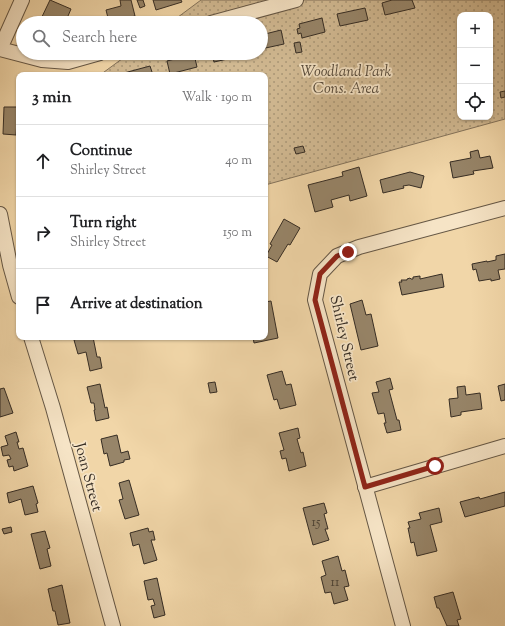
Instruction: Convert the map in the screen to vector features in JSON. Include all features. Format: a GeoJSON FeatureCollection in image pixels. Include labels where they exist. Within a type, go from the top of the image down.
{"type":"FeatureCollection","features":[{"type":"Feature","properties":{"kind":"street"},"geometry":{"type":"LineString","coordinates":[[16,53],[0,49],[22,0]]}},
{"type":"Feature","properties":{"kind":"street"},"geometry":{"type":"LineString","coordinates":[[237,16],[296,0]]}},
{"type":"Feature","properties":{"kind":"street"},"geometry":{"type":"LineString","coordinates":[[42,60],[68,62],[75,60]]}},
{"type":"Feature","properties":{"kind":"street","name":"Shirley Street"},"geometry":{"type":"LineString","coordinates":[[403,626],[315,300],[320,274],[337,256],[359,247],[505,208]]}},
{"type":"Feature","properties":{"kind":"street"},"geometry":{"type":"LineString","coordinates":[[0,214],[10,265],[16,286]]}},
{"type":"Feature","properties":{"kind":"street","name":"Joan Street"},"geometry":{"type":"LineString","coordinates":[[31,340],[55,415],[113,626]]}},
{"type":"Feature","properties":{"kind":"street"},"geometry":{"type":"LineString","coordinates":[[365,487],[505,446]]}},
{"type":"Feature","properties":{"kind":"green space","name":"Woodland Park Cons. Area"},"geometry":{"type":"Polygon","coordinates":[[[201,0],[505,0],[505,119],[268,184],[268,72],[104,72],[120,60],[268,60],[268,16],[179,16],[201,0]]]}},
{"type":"Feature","properties":{"kind":"building"},"geometry":{"type":"Polygon","coordinates":[[[50,0],[71,9],[68,16],[42,16],[50,0]]]}},
{"type":"Feature","properties":{"kind":"building"},"geometry":{"type":"Polygon","coordinates":[[[120,0],[131,0],[135,16],[108,16],[106,10],[121,6],[120,0]]]}},
{"type":"Feature","properties":{"kind":"building"},"geometry":{"type":"Polygon","coordinates":[[[137,0],[143,0],[145,6],[140,8],[137,0]]]}},
{"type":"Feature","properties":{"kind":"building"},"geometry":{"type":"Polygon","coordinates":[[[153,0],[181,0],[182,2],[156,10],[153,0]]]}},
{"type":"Feature","properties":{"kind":"building"},"geometry":{"type":"Polygon","coordinates":[[[392,0],[412,0],[415,8],[385,15],[382,3],[392,0]]]}},
{"type":"Feature","properties":{"kind":"building"},"geometry":{"type":"Polygon","coordinates":[[[365,8],[368,20],[340,26],[337,14],[365,8]]]}},
{"type":"Feature","properties":{"kind":"building"},"geometry":{"type":"Polygon","coordinates":[[[322,18],[325,32],[302,38],[301,33],[298,34],[297,29],[300,28],[299,24],[322,18]]]}},
{"type":"Feature","properties":{"kind":"building"},"geometry":{"type":"Polygon","coordinates":[[[281,30],[284,44],[268,47],[268,33],[281,30]]]}},
{"type":"Feature","properties":{"kind":"building"},"geometry":{"type":"Polygon","coordinates":[[[300,42],[302,52],[296,53],[294,43],[300,42]]]}},
{"type":"Feature","properties":{"kind":"building"},"geometry":{"type":"Polygon","coordinates":[[[195,60],[197,67],[178,72],[170,72],[167,61],[195,60]]]}},
{"type":"Feature","properties":{"kind":"building"},"geometry":{"type":"Polygon","coordinates":[[[150,66],[152,72],[128,72],[150,66]]]}},
{"type":"Feature","properties":{"kind":"building"},"geometry":{"type":"Polygon","coordinates":[[[505,91],[505,97],[501,98],[500,92],[505,91]]]}},
{"type":"Feature","properties":{"kind":"building"},"geometry":{"type":"Polygon","coordinates":[[[4,107],[16,107],[16,135],[3,134],[4,107]]]}},
{"type":"Feature","properties":{"kind":"building"},"geometry":{"type":"Polygon","coordinates":[[[303,146],[305,152],[296,154],[294,148],[303,146]]]}},
{"type":"Feature","properties":{"kind":"building"},"geometry":{"type":"Polygon","coordinates":[[[478,150],[480,158],[490,156],[493,168],[473,171],[474,174],[453,178],[450,162],[471,158],[470,152],[478,150]]]}},
{"type":"Feature","properties":{"kind":"building"},"geometry":{"type":"Polygon","coordinates":[[[359,167],[367,196],[350,201],[349,195],[331,200],[333,207],[315,212],[308,185],[343,176],[342,172],[359,167]]]}},
{"type":"Feature","properties":{"kind":"building"},"geometry":{"type":"Polygon","coordinates":[[[410,172],[424,176],[421,188],[409,185],[403,186],[404,188],[383,193],[380,180],[410,172]]]}},
{"type":"Feature","properties":{"kind":"building"},"geometry":{"type":"Polygon","coordinates":[[[284,219],[300,228],[290,245],[288,244],[277,262],[268,257],[268,252],[272,245],[270,244],[284,219]]]}},
{"type":"Feature","properties":{"kind":"building"},"geometry":{"type":"Polygon","coordinates":[[[505,254],[505,269],[498,270],[500,279],[479,281],[476,269],[473,270],[472,264],[496,260],[496,256],[505,254]]]}},
{"type":"Feature","properties":{"kind":"building"},"geometry":{"type":"Polygon","coordinates":[[[442,274],[444,287],[402,295],[399,282],[402,282],[401,280],[407,280],[410,278],[413,279],[413,277],[420,276],[420,279],[442,274]]]}},
{"type":"Feature","properties":{"kind":"building"},"geometry":{"type":"Polygon","coordinates":[[[362,300],[366,315],[371,314],[378,346],[361,350],[350,304],[362,300]]]}},
{"type":"Feature","properties":{"kind":"building"},"geometry":{"type":"Polygon","coordinates":[[[271,301],[278,338],[254,343],[254,340],[268,340],[268,302],[271,301]]]}},
{"type":"Feature","properties":{"kind":"building"},"geometry":{"type":"Polygon","coordinates":[[[74,340],[94,340],[97,357],[100,357],[102,368],[90,371],[86,352],[78,354],[74,340]]]}},
{"type":"Feature","properties":{"kind":"building"},"geometry":{"type":"Polygon","coordinates":[[[282,371],[286,385],[291,384],[296,405],[280,409],[277,399],[274,400],[267,375],[282,371]]]}},
{"type":"Feature","properties":{"kind":"building"},"geometry":{"type":"Polygon","coordinates":[[[390,378],[393,389],[389,390],[401,430],[387,433],[384,423],[386,423],[384,413],[378,414],[372,393],[379,392],[376,382],[390,378]]]}},
{"type":"Feature","properties":{"kind":"building"},"geometry":{"type":"Polygon","coordinates":[[[215,382],[217,392],[210,393],[208,383],[215,382]]]}},
{"type":"Feature","properties":{"kind":"building"},"geometry":{"type":"Polygon","coordinates":[[[100,384],[105,408],[107,407],[109,418],[96,421],[94,403],[91,403],[87,387],[100,384]]]}},
{"type":"Feature","properties":{"kind":"building"},"geometry":{"type":"Polygon","coordinates":[[[505,384],[505,400],[501,401],[498,386],[505,384]]]}},
{"type":"Feature","properties":{"kind":"building"},"geometry":{"type":"Polygon","coordinates":[[[465,386],[466,395],[480,393],[482,409],[461,412],[461,415],[451,417],[449,399],[458,398],[457,387],[465,386]]]}},
{"type":"Feature","properties":{"kind":"building"},"geometry":{"type":"Polygon","coordinates":[[[4,388],[13,413],[0,417],[0,389],[4,388]]]}},
{"type":"Feature","properties":{"kind":"building"},"geometry":{"type":"Polygon","coordinates":[[[298,428],[300,438],[297,439],[301,453],[303,452],[306,466],[289,471],[286,458],[282,459],[280,451],[284,450],[279,433],[298,428]]]}},
{"type":"Feature","properties":{"kind":"building"},"geometry":{"type":"Polygon","coordinates":[[[16,432],[19,442],[17,442],[19,449],[23,448],[28,466],[14,471],[13,466],[9,467],[7,460],[11,459],[9,455],[3,456],[1,447],[8,445],[5,436],[16,432]]]}},
{"type":"Feature","properties":{"kind":"building"},"geometry":{"type":"Polygon","coordinates":[[[117,435],[121,453],[128,451],[130,459],[110,466],[107,453],[104,454],[101,439],[117,435]]]}},
{"type":"Feature","properties":{"kind":"building"},"geometry":{"type":"Polygon","coordinates":[[[129,480],[139,515],[125,519],[119,500],[123,499],[119,483],[129,480]]]}},
{"type":"Feature","properties":{"kind":"building"},"geometry":{"type":"Polygon","coordinates":[[[33,486],[38,503],[36,504],[38,512],[25,515],[21,499],[9,503],[7,493],[33,486]]]}},
{"type":"Feature","properties":{"kind":"building"},"geometry":{"type":"Polygon","coordinates":[[[505,492],[505,506],[465,517],[460,502],[479,497],[480,499],[505,492]]]}},
{"type":"Feature","properties":{"kind":"building"},"geometry":{"type":"Polygon","coordinates":[[[324,503],[327,513],[324,514],[328,529],[325,529],[329,540],[313,545],[303,508],[324,503]]]}},
{"type":"Feature","properties":{"kind":"building"},"geometry":{"type":"Polygon","coordinates":[[[439,508],[442,522],[430,525],[437,551],[417,556],[414,542],[411,543],[408,522],[421,519],[419,513],[439,508]]]}},
{"type":"Feature","properties":{"kind":"building"},"geometry":{"type":"Polygon","coordinates":[[[11,527],[12,532],[4,534],[2,529],[11,527]]]}},
{"type":"Feature","properties":{"kind":"building"},"geometry":{"type":"Polygon","coordinates":[[[148,528],[149,532],[153,531],[155,540],[151,540],[157,560],[144,564],[139,544],[133,546],[130,533],[148,528]]]}},
{"type":"Feature","properties":{"kind":"building"},"geometry":{"type":"Polygon","coordinates":[[[45,531],[50,548],[47,549],[51,566],[40,569],[31,534],[45,531]]]}},
{"type":"Feature","properties":{"kind":"building"},"geometry":{"type":"Polygon","coordinates":[[[338,556],[342,571],[345,570],[349,586],[344,587],[348,600],[334,604],[331,592],[325,593],[321,577],[326,575],[322,561],[338,556]]]}},
{"type":"Feature","properties":{"kind":"building"},"geometry":{"type":"Polygon","coordinates":[[[157,578],[165,615],[154,618],[151,606],[155,605],[153,599],[148,600],[144,581],[157,578]]]}},
{"type":"Feature","properties":{"kind":"building"},"geometry":{"type":"Polygon","coordinates":[[[62,585],[70,623],[58,625],[48,589],[62,585]]]}},
{"type":"Feature","properties":{"kind":"building"},"geometry":{"type":"Polygon","coordinates":[[[453,592],[461,619],[457,620],[459,626],[447,626],[439,608],[437,608],[434,597],[453,592]]]}},
{"type":"Feature","properties":{"kind":"route"},"geometry":{"type":"LineString","coordinates":[[348,252],[337,256],[320,274],[315,300],[365,487],[435,466]]}}]}
